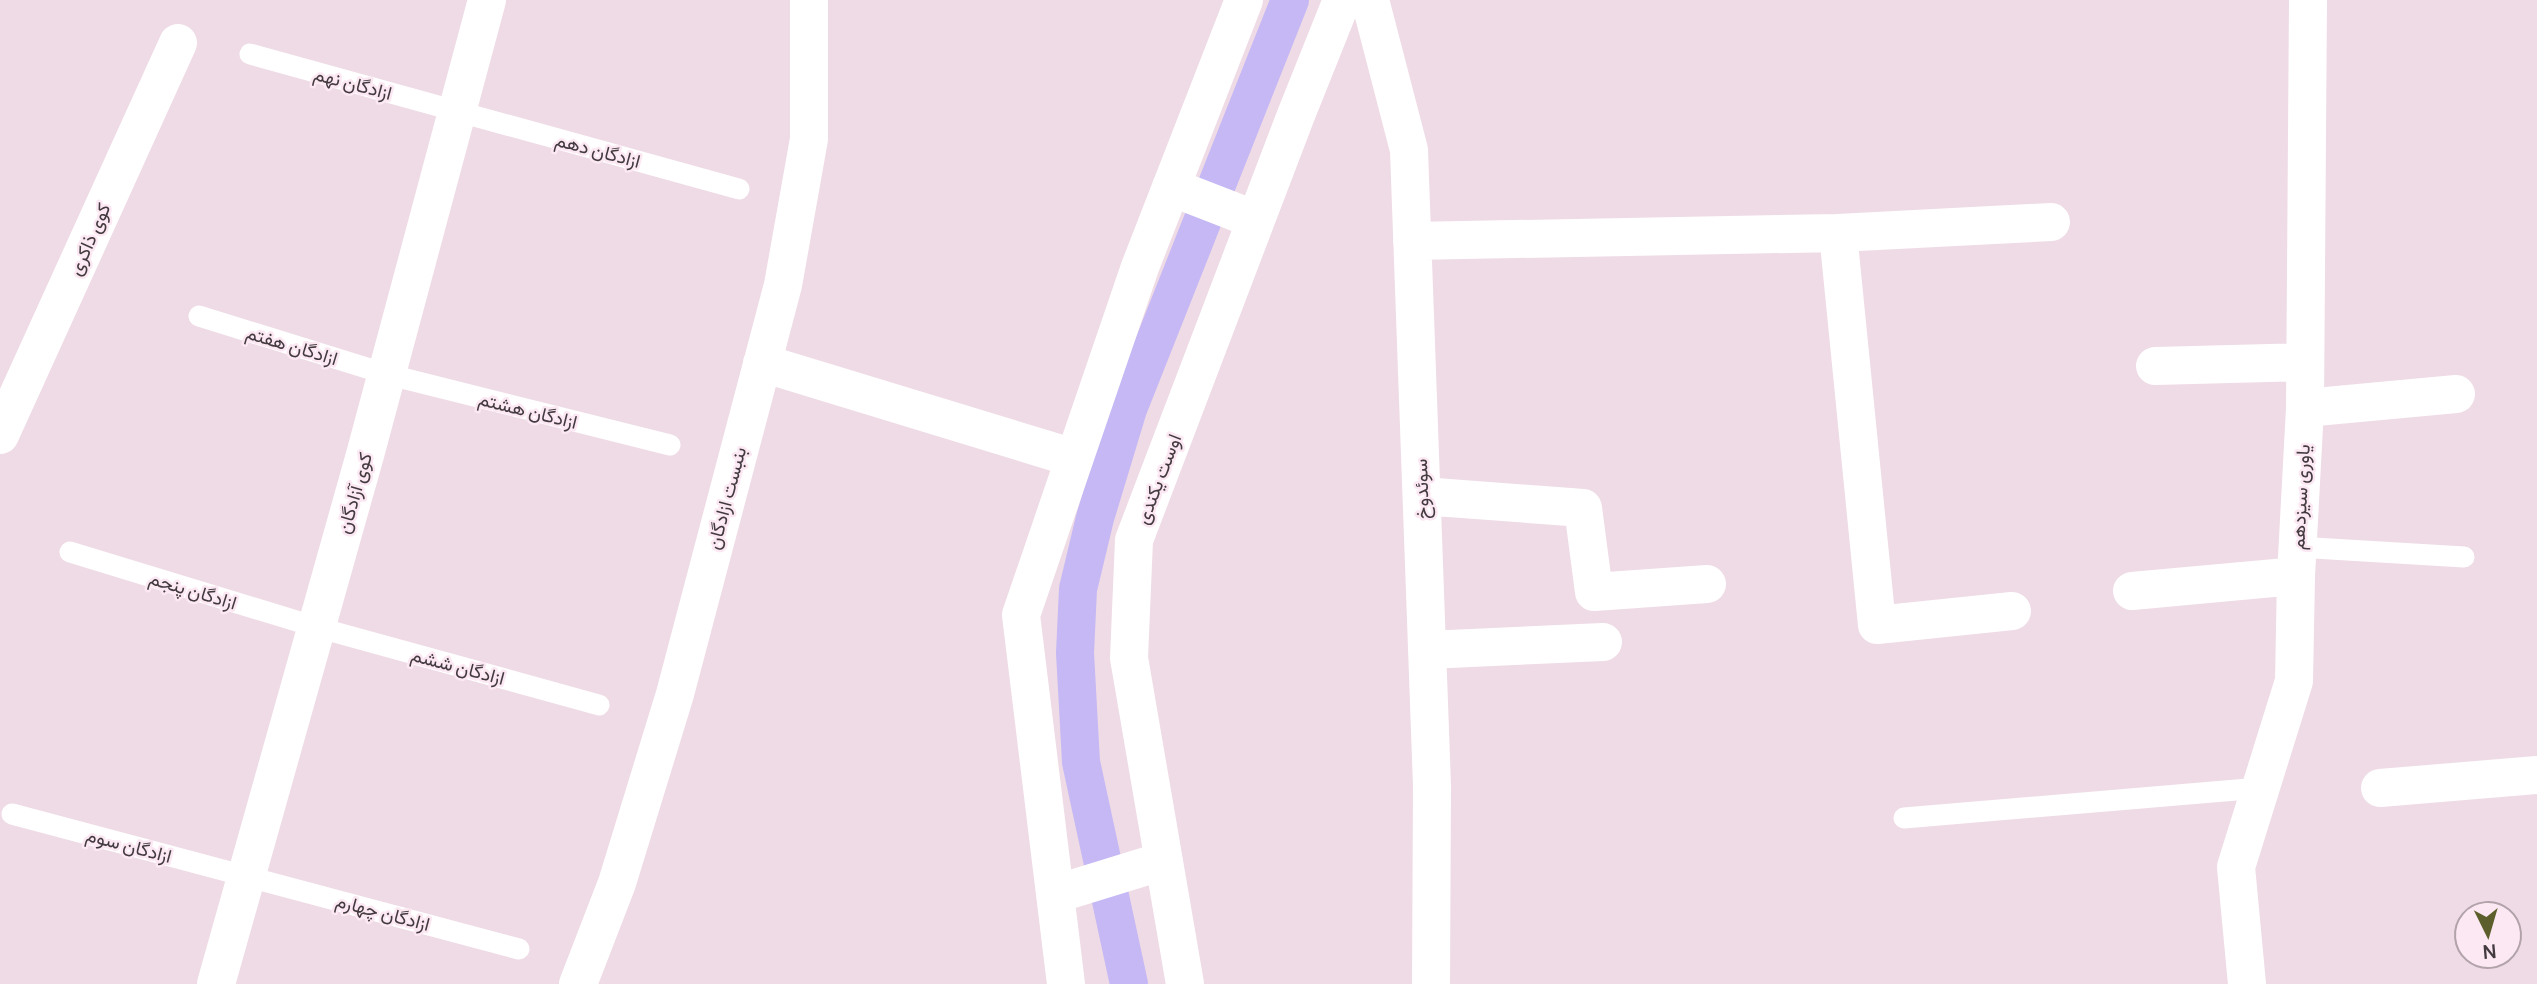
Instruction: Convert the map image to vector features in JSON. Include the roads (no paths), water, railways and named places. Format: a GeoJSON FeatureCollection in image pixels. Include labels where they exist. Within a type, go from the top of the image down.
{"type":"FeatureCollection","features":[{"type":"Feature","properties":{"kind":"street","name":"کوی آزادگان"},"geometry":{"type":"LineString","coordinates":[[216,984],[487,0]]}},
{"type":"Feature","properties":{"kind":"street","name":"بنبست ازادگان"},"geometry":{"type":"LineString","coordinates":[[578,984],[617,883],[675,694],[783,285],[809,139],[809,0]]}},
{"type":"Feature","properties":{"kind":"street"},"geometry":{"type":"LineString","coordinates":[[1066,984],[1058,893],[1021,615],[1140,267],[1244,0]]}},
{"type":"Feature","properties":{"kind":"street","name":"اوست یکندی"},"geometry":{"type":"LineString","coordinates":[[1185,984],[1161,861],[1129,658],[1134,540],[1342,0]]}},
{"type":"Feature","properties":{"kind":"street","name":"سوئدوخ"},"geometry":{"type":"LineString","coordinates":[[1370,0],[1409,150],[1432,786],[1431,984]]}},
{"type":"Feature","properties":{"kind":"street","name":"یاوری سیزدهم"},"geometry":{"type":"LineString","coordinates":[[2247,984],[2236,867],[2294,681],[2305,408],[2308,0]]}},
{"type":"Feature","properties":{"kind":"street","name":"کوی ذاکری"},"geometry":{"type":"LineString","coordinates":[[0,435],[178,43]]}},
{"type":"Feature","properties":{"kind":"street"},"geometry":{"type":"LineString","coordinates":[[1171,187],[1256,220]]}},
{"type":"Feature","properties":{"kind":"street"},"geometry":{"type":"LineString","coordinates":[[1412,241],[1838,233],[2051,222]]}},
{"type":"Feature","properties":{"kind":"street"},"geometry":{"type":"LineString","coordinates":[[1838,233],[1877,625],[2012,611]]}},
{"type":"Feature","properties":{"kind":"street"},"geometry":{"type":"LineString","coordinates":[[2155,366],[2305,362]]}},
{"type":"Feature","properties":{"kind":"street"},"geometry":{"type":"LineString","coordinates":[[762,363],[1074,458]]}},
{"type":"Feature","properties":{"kind":"street"},"geometry":{"type":"LineString","coordinates":[[2305,408],[2456,394]]}},
{"type":"Feature","properties":{"kind":"street"},"geometry":{"type":"LineString","coordinates":[[1422,496],[1583,508],[1594,592],[1707,584]]}},
{"type":"Feature","properties":{"kind":"street"},"geometry":{"type":"LineString","coordinates":[[2132,591],[2297,561]]}},
{"type":"Feature","properties":{"kind":"street"},"geometry":{"type":"LineString","coordinates":[[1427,650],[1603,642]]}},
{"type":"Feature","properties":{"kind":"street"},"geometry":{"type":"LineString","coordinates":[[2380,788],[2537,775]]}},
{"type":"Feature","properties":{"kind":"street"},"geometry":{"type":"LineString","coordinates":[[1058,893],[1161,861]]}},
{"type":"Feature","properties":{"kind":"lane","name":"ازادگان نهم"},"geometry":{"type":"LineString","coordinates":[[250,54],[457,111]]}},
{"type":"Feature","properties":{"kind":"lane","name":"ازادگان دهم"},"geometry":{"type":"LineString","coordinates":[[457,111],[739,189]]}},
{"type":"Feature","properties":{"kind":"lane","name":"ازادگان هفتم"},"geometry":{"type":"LineString","coordinates":[[199,316],[386,374]]}},
{"type":"Feature","properties":{"kind":"lane","name":"ازادگان هشتم"},"geometry":{"type":"LineString","coordinates":[[386,374],[670,445]]}},
{"type":"Feature","properties":{"kind":"lane","name":"ازادگان پنجم"},"geometry":{"type":"LineString","coordinates":[[70,552],[316,627]]}},
{"type":"Feature","properties":{"kind":"lane"},"geometry":{"type":"LineString","coordinates":[[2297,561],[2464,557]]}},
{"type":"Feature","properties":{"kind":"lane","name":"ازادگان ششم"},"geometry":{"type":"LineString","coordinates":[[316,627],[599,705]]}},
{"type":"Feature","properties":{"kind":"lane"},"geometry":{"type":"LineString","coordinates":[[1904,818],[2260,788]]}},
{"type":"Feature","properties":{"kind":"lane","name":"ازادگان سوم"},"geometry":{"type":"LineString","coordinates":[[12,814],[246,876]]}},
{"type":"Feature","properties":{"kind":"lane","name":"ازادگان چهارم"},"geometry":{"type":"LineString","coordinates":[[246,876],[519,949]]}},
{"type":"Feature","properties":{"kind":"waterway"},"geometry":{"type":"LineString","coordinates":[[1129,984],[1081,762],[1075,653],[1078,589],[1095,518],[1128,409],[1290,0]]}}]}
